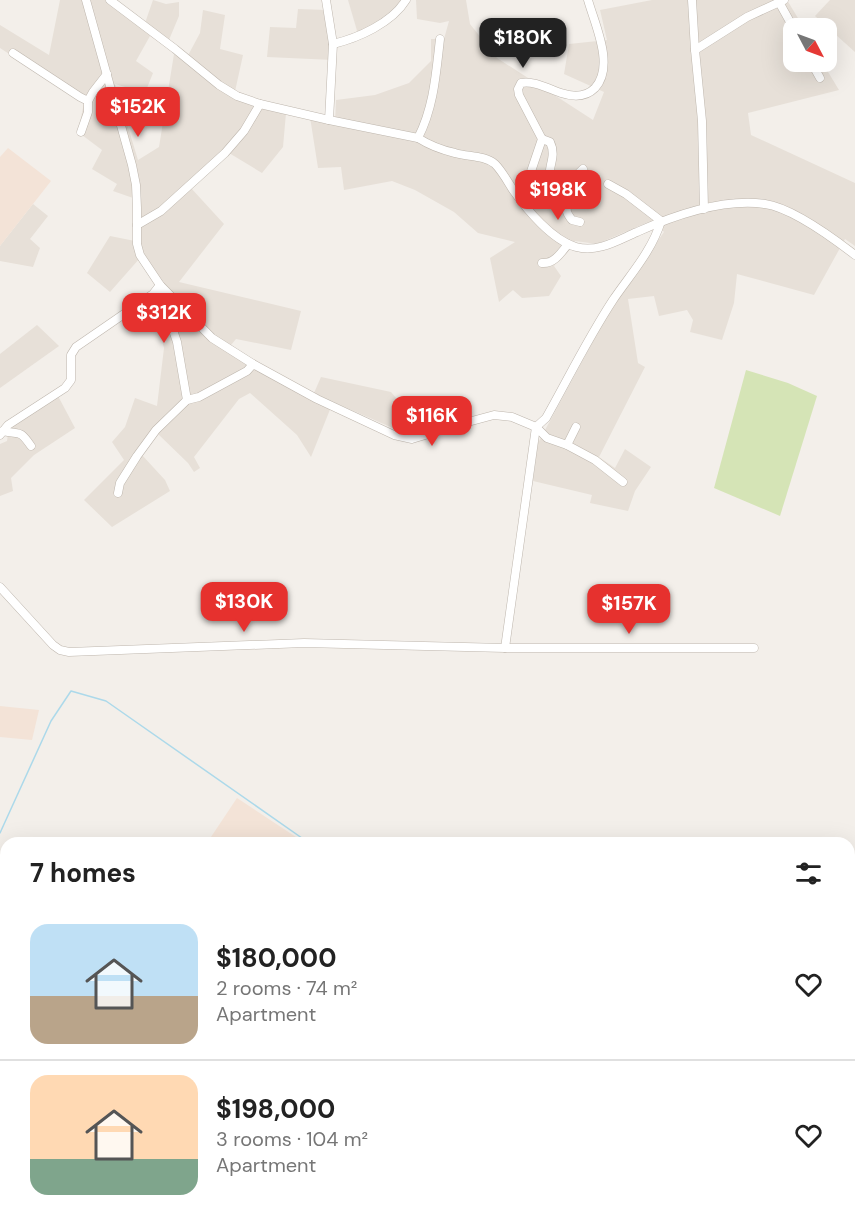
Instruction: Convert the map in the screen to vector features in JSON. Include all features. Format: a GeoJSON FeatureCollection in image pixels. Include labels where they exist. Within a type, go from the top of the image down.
{"type":"FeatureCollection","features":[{"type":"Feature","properties":{"kind":"street"},"geometry":{"type":"LineString","coordinates":[[86,0],[132,165],[136,185],[137,244],[140,255],[160,285],[212,338],[253,364],[317,399],[394,435],[412,439],[494,415],[512,417],[536,427],[547,438],[567,444],[595,460],[623,482]]}},
{"type":"Feature","properties":{"kind":"street"},"geometry":{"type":"LineString","coordinates":[[110,0],[219,85],[237,96],[260,104],[418,138],[430,145],[455,153],[489,160],[495,164],[537,220],[568,244],[590,249],[605,246],[661,221],[704,208],[736,202],[767,204],[789,212],[829,234],[855,255]]}},
{"type":"Feature","properties":{"kind":"street"},"geometry":{"type":"LineString","coordinates":[[326,0],[333,44],[329,120]]}},
{"type":"Feature","properties":{"kind":"street"},"geometry":{"type":"LineString","coordinates":[[333,44],[356,38],[371,30],[402,6],[406,0]]}},
{"type":"Feature","properties":{"kind":"street"},"geometry":{"type":"LineString","coordinates":[[580,222],[572,220],[567,212],[566,194],[549,178],[553,149],[550,142],[542,139],[519,95],[519,86],[521,83],[528,82],[563,94],[583,96],[591,92],[598,84],[602,76],[603,54],[588,0]]}},
{"type":"Feature","properties":{"kind":"street"},"geometry":{"type":"LineString","coordinates":[[692,0],[702,121],[704,208]]}},
{"type":"Feature","properties":{"kind":"street"},"geometry":{"type":"LineString","coordinates":[[695,50],[747,17],[781,1],[789,18]]}},
{"type":"Feature","properties":{"kind":"street"},"geometry":{"type":"LineString","coordinates":[[418,138],[429,113],[440,39]]}},
{"type":"Feature","properties":{"kind":"street"},"geometry":{"type":"LineString","coordinates":[[13,53],[88,101]]}},
{"type":"Feature","properties":{"kind":"street"},"geometry":{"type":"LineString","coordinates":[[817,72],[820,78]]}},
{"type":"Feature","properties":{"kind":"street"},"geometry":{"type":"LineString","coordinates":[[81,132],[88,112],[88,101],[107,74]]}},
{"type":"Feature","properties":{"kind":"street"},"geometry":{"type":"LineString","coordinates":[[137,225],[161,211],[225,153],[244,131],[260,104]]}},
{"type":"Feature","properties":{"kind":"street"},"geometry":{"type":"LineString","coordinates":[[521,201],[542,139]]}},
{"type":"Feature","properties":{"kind":"street"},"geometry":{"type":"LineString","coordinates":[[561,190],[583,169]]}},
{"type":"Feature","properties":{"kind":"street"},"geometry":{"type":"LineString","coordinates":[[608,184],[626,194],[661,221]]}},
{"type":"Feature","properties":{"kind":"street"},"geometry":{"type":"LineString","coordinates":[[505,648],[536,427],[546,418],[613,300],[657,234],[661,221]]}},
{"type":"Feature","properties":{"kind":"street"},"geometry":{"type":"LineString","coordinates":[[542,262],[547,263],[557,257],[568,244]]}},
{"type":"Feature","properties":{"kind":"street"},"geometry":{"type":"LineString","coordinates":[[160,285],[177,342],[187,400]]}},
{"type":"Feature","properties":{"kind":"street"},"geometry":{"type":"LineString","coordinates":[[2,433],[8,426],[65,388],[71,380],[71,355],[76,347],[153,294],[160,285]]}},
{"type":"Feature","properties":{"kind":"street"},"geometry":{"type":"LineString","coordinates":[[117,493],[120,483],[156,429],[187,400],[199,397],[247,371],[253,364]]}},
{"type":"Feature","properties":{"kind":"street"},"geometry":{"type":"LineString","coordinates":[[567,444],[576,427]]}},
{"type":"Feature","properties":{"kind":"street"},"geometry":{"type":"LineString","coordinates":[[2,433],[19,432],[31,446]]}},
{"type":"Feature","properties":{"kind":"street"},"geometry":{"type":"LineString","coordinates":[[0,587],[52,645],[69,652],[304,643],[505,648],[754,648]]}},
{"type":"Feature","properties":{"kind":"shaded area"},"geometry":{"type":"Polygon","coordinates":[[[60,0],[117,0],[145,23],[153,0],[166,4],[179,2],[179,16],[166,47],[150,36],[136,61],[153,73],[145,93],[115,84],[138,160],[159,147],[174,54],[185,61],[200,33],[203,10],[225,15],[220,49],[243,55],[234,96],[286,113],[283,147],[262,173],[229,153],[191,188],[224,224],[179,282],[301,311],[291,350],[236,339],[231,345],[260,364],[314,393],[321,377],[391,392],[418,424],[431,419],[437,397],[453,401],[448,426],[409,435],[333,402],[311,457],[297,435],[250,393],[239,399],[194,457],[200,468],[194,472],[188,463],[158,434],[142,455],[165,480],[170,491],[112,527],[84,500],[124,460],[112,442],[125,427],[135,398],[157,406],[164,348],[149,294],[158,284],[140,258],[110,292],[87,273],[110,236],[135,241],[133,198],[113,191],[117,184],[92,169],[102,150],[78,132],[84,103],[0,48],[0,25],[49,55],[60,0]]]}},
{"type":"Feature","properties":{"kind":"shaded area"},"geometry":{"type":"Polygon","coordinates":[[[348,0],[407,0],[373,27],[358,34],[348,0]]]}},
{"type":"Feature","properties":{"kind":"shaded area"},"geometry":{"type":"Polygon","coordinates":[[[416,0],[466,0],[470,24],[497,58],[593,120],[604,92],[564,74],[569,44],[607,40],[600,10],[652,0],[787,0],[798,18],[783,18],[783,72],[828,72],[839,90],[748,113],[751,135],[855,183],[855,246],[845,239],[814,295],[737,274],[734,303],[722,340],[690,332],[693,320],[687,310],[659,316],[654,296],[628,299],[638,363],[645,367],[599,457],[615,468],[625,449],[651,467],[635,491],[628,511],[590,503],[592,495],[533,481],[538,443],[611,308],[664,232],[653,220],[597,244],[575,241],[554,266],[561,276],[549,296],[522,298],[513,290],[499,302],[490,258],[515,242],[478,233],[454,212],[415,190],[392,181],[344,190],[341,167],[318,168],[310,117],[335,123],[336,100],[375,95],[409,83],[431,61],[431,39],[444,39],[449,21],[440,23],[417,19],[416,0]]]}},
{"type":"Feature","properties":{"kind":"shaded area"},"geometry":{"type":"Polygon","coordinates":[[[830,0],[855,0],[855,52],[837,36],[837,18],[815,16],[830,0]]]}},
{"type":"Feature","properties":{"kind":"shaded area"},"geometry":{"type":"Polygon","coordinates":[[[298,9],[327,10],[333,60],[267,57],[270,27],[296,28],[298,9]]]}},
{"type":"Feature","properties":{"kind":"shaded area"},"geometry":{"type":"Polygon","coordinates":[[[8,148],[51,181],[0,246],[0,157],[8,148]]]}},
{"type":"Feature","properties":{"kind":"shaded area"},"geometry":{"type":"Polygon","coordinates":[[[33,204],[48,216],[30,239],[40,248],[33,267],[0,261],[0,246],[33,204]]]}},
{"type":"Feature","properties":{"kind":"shaded area"},"geometry":{"type":"Polygon","coordinates":[[[37,325],[59,346],[0,388],[0,354],[37,325]]]}},
{"type":"Feature","properties":{"kind":"shaded area"},"geometry":{"type":"Polygon","coordinates":[[[58,396],[75,428],[34,455],[11,478],[13,491],[0,496],[0,444],[7,441],[9,427],[58,396]]]}},
{"type":"Feature","properties":{"kind":"shaded area"},"geometry":{"type":"Polygon","coordinates":[[[0,706],[39,710],[32,740],[0,737],[0,706]]]}},
{"type":"Feature","properties":{"kind":"shaded area"},"geometry":{"type":"Polygon","coordinates":[[[237,798],[296,837],[211,837],[237,798]]]}},
{"type":"Feature","properties":{"kind":"green space"},"geometry":{"type":"Polygon","coordinates":[[[746,370],[788,383],[817,396],[780,516],[714,488],[746,370]]]}},
{"type":"Feature","properties":{"kind":"waterway"},"geometry":{"type":"LineString","coordinates":[[0,833],[51,721],[71,691],[106,701],[300,837]]}}]}
